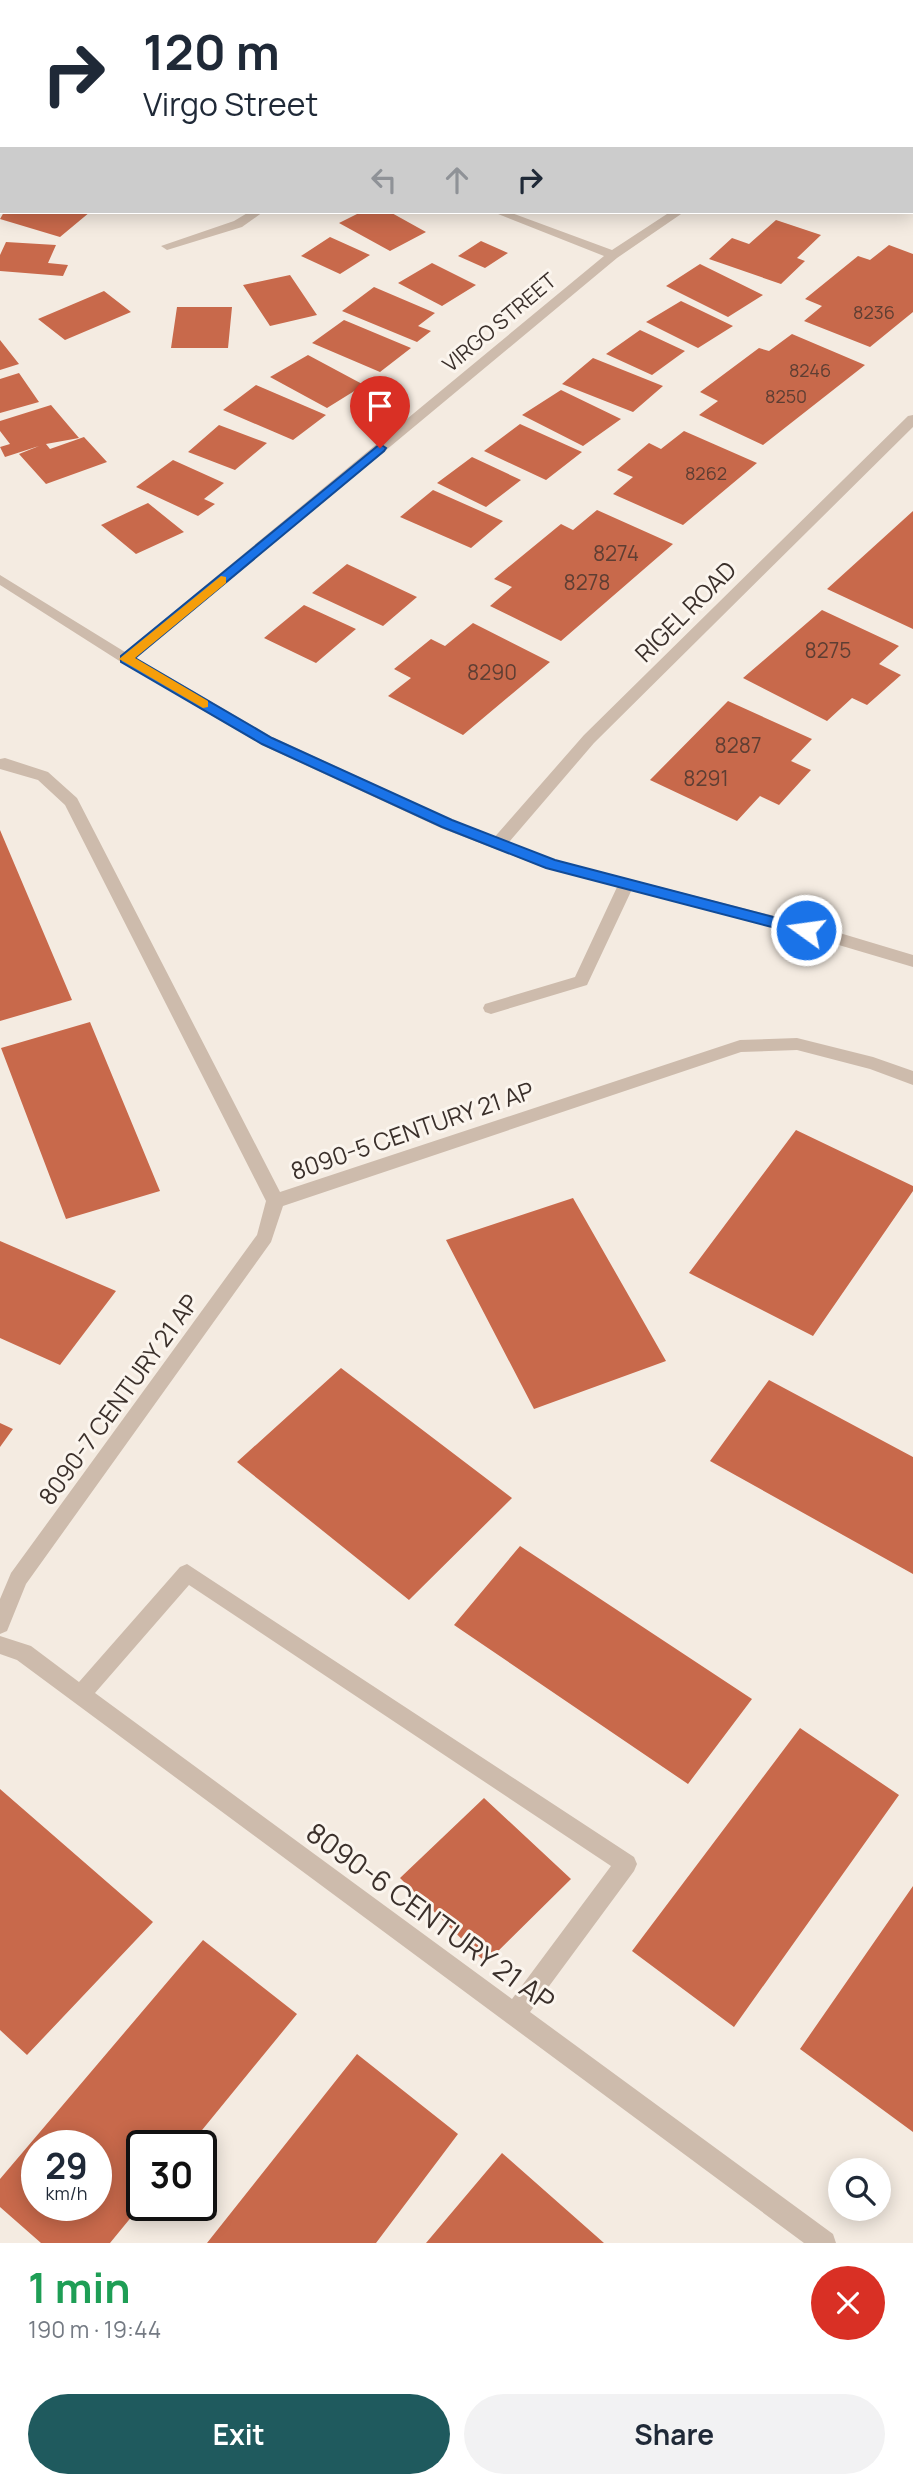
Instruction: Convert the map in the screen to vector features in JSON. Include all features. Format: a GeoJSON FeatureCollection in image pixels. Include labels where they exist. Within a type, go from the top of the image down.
{"type":"FeatureCollection","features":[{"type":"Feature","properties":{"kind":"street"},"geometry":{"type":"LineString","coordinates":[[167,246],[238,225],[254,214]]}},
{"type":"Feature","properties":{"kind":"street"},"geometry":{"type":"LineString","coordinates":[[504,214],[613,255]]}},
{"type":"Feature","properties":{"kind":"street","name":"VIRGO STREET"},"geometry":{"type":"LineString","coordinates":[[126,659],[613,255],[675,214]]}},
{"type":"Feature","properties":{"kind":"street","name":"RIGEL ROAD"},"geometry":{"type":"LineString","coordinates":[[498,844],[589,739],[913,419]]}},
{"type":"Feature","properties":{"kind":"street"},"geometry":{"type":"LineString","coordinates":[[0,579],[126,659],[267,741],[370,790],[498,844],[551,864],[833,937],[913,961]]}},
{"type":"Feature","properties":{"kind":"street","name":"8090-5 CENTURY 21 AP"},"geometry":{"type":"LineString","coordinates":[[0,764],[5,763],[43,776],[71,802],[275,1201],[740,1046],[797,1044],[873,1063],[913,1078]]}},
{"type":"Feature","properties":{"kind":"street"},"geometry":{"type":"LineString","coordinates":[[491,1008],[581,981],[626,885]]}},
{"type":"Feature","properties":{"kind":"street","name":"8090-7 CENTURY 21 AP"},"geometry":{"type":"LineString","coordinates":[[0,1625],[18,1579],[265,1237],[275,1201]]}},
{"type":"Feature","properties":{"kind":"street"},"geometry":{"type":"LineString","coordinates":[[80,1696],[187,1573],[626,1864],[515,2014]]}},
{"type":"Feature","properties":{"kind":"street","name":"8090-6 CENTURY 21 AP"},"geometry":{"type":"LineString","coordinates":[[0,1645],[24,1653],[824,2243]]}},
{"type":"Feature","properties":{"kind":"building"},"geometry":{"type":"Polygon","coordinates":[[[3,214],[88,214],[60,237],[0,219],[3,214]]]}},
{"type":"Feature","properties":{"kind":"building"},"geometry":{"type":"Polygon","coordinates":[[[357,214],[394,214],[426,232],[390,251],[339,223],[357,214]]]}},
{"type":"Feature","properties":{"kind":"building"},"geometry":{"type":"Polygon","coordinates":[[[776,220],[821,235],[797,258],[805,261],[781,284],[709,259],[732,238],[749,244],[776,220]]]}},
{"type":"Feature","properties":{"kind":"building"},"geometry":{"type":"Polygon","coordinates":[[[330,237],[370,255],[340,274],[301,256],[330,237]]]}},
{"type":"Feature","properties":{"kind":"building"},"geometry":{"type":"Polygon","coordinates":[[[481,241],[508,253],[485,268],[458,256],[481,241]]]}},
{"type":"Feature","properties":{"kind":"building"},"geometry":{"type":"Polygon","coordinates":[[[6,242],[56,245],[48,263],[68,265],[63,276],[0,271],[0,255],[6,242]]]}},
{"type":"Feature","properties":{"kind":"building"},"geometry":{"type":"Polygon","coordinates":[[[889,245],[913,254],[913,312],[870,347],[804,321],[822,306],[805,299],[858,256],[870,260],[889,245]]]}},
{"type":"Feature","properties":{"kind":"building"},"geometry":{"type":"Polygon","coordinates":[[[432,263],[476,285],[442,306],[398,283],[432,263]]]}},
{"type":"Feature","properties":{"kind":"building"},"geometry":{"type":"Polygon","coordinates":[[[700,264],[763,295],[728,317],[666,286],[700,264]]]}},
{"type":"Feature","properties":{"kind":"building"},"geometry":{"type":"Polygon","coordinates":[[[290,275],[317,315],[270,326],[243,285],[290,275]]]}},
{"type":"Feature","properties":{"kind":"building"},"geometry":{"type":"Polygon","coordinates":[[[374,287],[435,313],[418,326],[431,331],[417,342],[342,311],[374,287]]]}},
{"type":"Feature","properties":{"kind":"building"},"geometry":{"type":"Polygon","coordinates":[[[104,291],[131,312],[65,340],[38,319],[104,291]]]}},
{"type":"Feature","properties":{"kind":"building"},"geometry":{"type":"Polygon","coordinates":[[[681,301],[733,326],[698,348],[646,322],[681,301]]]}},
{"type":"Feature","properties":{"kind":"building"},"geometry":{"type":"Polygon","coordinates":[[[177,307],[232,307],[228,348],[171,348],[177,307]]]}},
{"type":"Feature","properties":{"kind":"building"},"geometry":{"type":"Polygon","coordinates":[[[344,320],[411,348],[380,372],[312,343],[344,320]]]}},
{"type":"Feature","properties":{"kind":"building"},"geometry":{"type":"Polygon","coordinates":[[[640,330],[685,351],[652,375],[606,354],[640,330]]]}},
{"type":"Feature","properties":{"kind":"building"},"geometry":{"type":"Polygon","coordinates":[[[792,334],[865,365],[763,445],[699,415],[718,401],[700,392],[759,348],[769,351],[792,334]]]}},
{"type":"Feature","properties":{"kind":"building"},"geometry":{"type":"Polygon","coordinates":[[[0,340],[19,364],[0,370],[0,340]]]}},
{"type":"Feature","properties":{"kind":"building"},"geometry":{"type":"Polygon","coordinates":[[[308,355],[364,385],[327,408],[270,377],[308,355]]]}},
{"type":"Feature","properties":{"kind":"building"},"geometry":{"type":"Polygon","coordinates":[[[593,358],[663,386],[633,412],[562,384],[593,358]]]}},
{"type":"Feature","properties":{"kind":"building"},"geometry":{"type":"Polygon","coordinates":[[[19,373],[39,402],[0,413],[0,379],[19,373]]]}},
{"type":"Feature","properties":{"kind":"building"},"geometry":{"type":"Polygon","coordinates":[[[256,385],[326,415],[293,440],[223,410],[256,385]]]}},
{"type":"Feature","properties":{"kind":"building"},"geometry":{"type":"Polygon","coordinates":[[[561,390],[621,419],[583,446],[522,415],[561,390]]]}},
{"type":"Feature","properties":{"kind":"building"},"geometry":{"type":"Polygon","coordinates":[[[51,405],[79,438],[46,444],[50,449],[84,437],[107,462],[46,484],[19,454],[39,446],[5,457],[0,447],[10,444],[0,431],[0,421],[51,405]]]}},
{"type":"Feature","properties":{"kind":"building"},"geometry":{"type":"Polygon","coordinates":[[[520,424],[582,452],[546,480],[484,451],[520,424]]]}},
{"type":"Feature","properties":{"kind":"building"},"geometry":{"type":"Polygon","coordinates":[[[219,425],[267,443],[235,470],[188,452],[219,425]]]}},
{"type":"Feature","properties":{"kind":"building"},"geometry":{"type":"Polygon","coordinates":[[[684,431],[757,463],[683,525],[613,494],[633,477],[617,470],[649,443],[661,449],[684,431]]]}},
{"type":"Feature","properties":{"kind":"building"},"geometry":{"type":"Polygon","coordinates":[[[472,457],[521,480],[486,507],[437,483],[472,457]]]}},
{"type":"Feature","properties":{"kind":"building"},"geometry":{"type":"Polygon","coordinates":[[[173,460],[224,483],[204,499],[215,504],[198,516],[136,487],[173,460]]]}},
{"type":"Feature","properties":{"kind":"building"},"geometry":{"type":"Polygon","coordinates":[[[433,490],[503,521],[471,548],[400,517],[433,490]]]}},
{"type":"Feature","properties":{"kind":"building"},"geometry":{"type":"Polygon","coordinates":[[[148,503],[184,532],[136,554],[101,525],[148,503]]]}},
{"type":"Feature","properties":{"kind":"building"},"geometry":{"type":"Polygon","coordinates":[[[597,510],[673,544],[561,641],[490,606],[512,587],[494,579],[561,524],[573,530],[597,510]]]}},
{"type":"Feature","properties":{"kind":"building"},"geometry":{"type":"Polygon","coordinates":[[[913,511],[913,629],[827,589],[913,511]]]}},
{"type":"Feature","properties":{"kind":"building"},"geometry":{"type":"Polygon","coordinates":[[[347,564],[417,597],[383,626],[312,593],[347,564]]]}},
{"type":"Feature","properties":{"kind":"building"},"geometry":{"type":"Polygon","coordinates":[[[304,605],[356,629],[316,663],[264,638],[304,605]]]}},
{"type":"Feature","properties":{"kind":"building"},"geometry":{"type":"Polygon","coordinates":[[[822,610],[899,646],[879,664],[901,675],[867,705],[852,698],[827,721],[743,678],[822,610]]]}},
{"type":"Feature","properties":{"kind":"building"},"geometry":{"type":"Polygon","coordinates":[[[473,623],[550,662],[463,735],[388,696],[411,678],[394,669],[431,639],[445,646],[473,623]]]}},
{"type":"Feature","properties":{"kind":"building"},"geometry":{"type":"Polygon","coordinates":[[[728,701],[812,739],[791,761],[811,770],[779,805],[760,796],[737,821],[650,780],[728,701]]]}},
{"type":"Feature","properties":{"kind":"building"},"geometry":{"type":"Polygon","coordinates":[[[0,830],[72,1000],[0,1021],[0,830]]]}},
{"type":"Feature","properties":{"kind":"building"},"geometry":{"type":"Polygon","coordinates":[[[90,1022],[160,1191],[66,1219],[1,1048],[90,1022]]]}},
{"type":"Feature","properties":{"kind":"building"},"geometry":{"type":"Polygon","coordinates":[[[796,1130],[913,1186],[913,1191],[813,1336],[689,1273],[796,1130]]]}},
{"type":"Feature","properties":{"kind":"building"},"geometry":{"type":"Polygon","coordinates":[[[573,1198],[666,1361],[534,1409],[446,1240],[573,1198]]]}},
{"type":"Feature","properties":{"kind":"building"},"geometry":{"type":"Polygon","coordinates":[[[0,1241],[116,1291],[60,1365],[0,1338],[0,1241]]]}},
{"type":"Feature","properties":{"kind":"building"},"geometry":{"type":"Polygon","coordinates":[[[341,1368],[512,1498],[409,1600],[237,1462],[341,1368]]]}},
{"type":"Feature","properties":{"kind":"building"},"geometry":{"type":"Polygon","coordinates":[[[769,1380],[913,1457],[913,1574],[710,1461],[769,1380]]]}},
{"type":"Feature","properties":{"kind":"building"},"geometry":{"type":"Polygon","coordinates":[[[0,1423],[13,1429],[0,1447],[0,1423]]]}},
{"type":"Feature","properties":{"kind":"building"},"geometry":{"type":"Polygon","coordinates":[[[520,1546],[752,1699],[688,1784],[454,1625],[520,1546]]]}},
{"type":"Feature","properties":{"kind":"building"},"geometry":{"type":"Polygon","coordinates":[[[800,1728],[899,1795],[734,2027],[632,1951],[800,1728]]]}},
{"type":"Feature","properties":{"kind":"building"},"geometry":{"type":"Polygon","coordinates":[[[0,1789],[153,1922],[27,2055],[0,2030],[0,1789]]]}},
{"type":"Feature","properties":{"kind":"building"},"geometry":{"type":"Polygon","coordinates":[[[484,1798],[571,1879],[486,1963],[400,1878],[484,1798]]]}},
{"type":"Feature","properties":{"kind":"building"},"geometry":{"type":"Polygon","coordinates":[[[913,1886],[913,2132],[800,2049],[913,1886]]]}},
{"type":"Feature","properties":{"kind":"building"},"geometry":{"type":"Polygon","coordinates":[[[203,1940],[297,2014],[202,2130],[126,2130],[128,2221],[110,2243],[41,2243],[0,2207],[0,2179],[21,2154],[21,2221],[112,2221],[112,2130],[42,2130],[203,1940]]]}},
{"type":"Feature","properties":{"kind":"building"},"geometry":{"type":"Polygon","coordinates":[[[357,2054],[458,2134],[376,2243],[207,2243],[357,2054]]]}},
{"type":"Feature","properties":{"kind":"building"},"geometry":{"type":"Polygon","coordinates":[[[502,2153],[604,2243],[426,2243],[502,2153]]]}},
{"type":"Feature","properties":{"kind":"slow traffic"},"geometry":{"type":"LineString","coordinates":[[203,704],[126,659],[221,580]]}},
{"type":"Feature","properties":{"kind":"route"},"geometry":{"type":"LineString","coordinates":[[380,448],[126,659],[267,741],[447,824],[551,864],[646,891],[806,930]]}}]}
